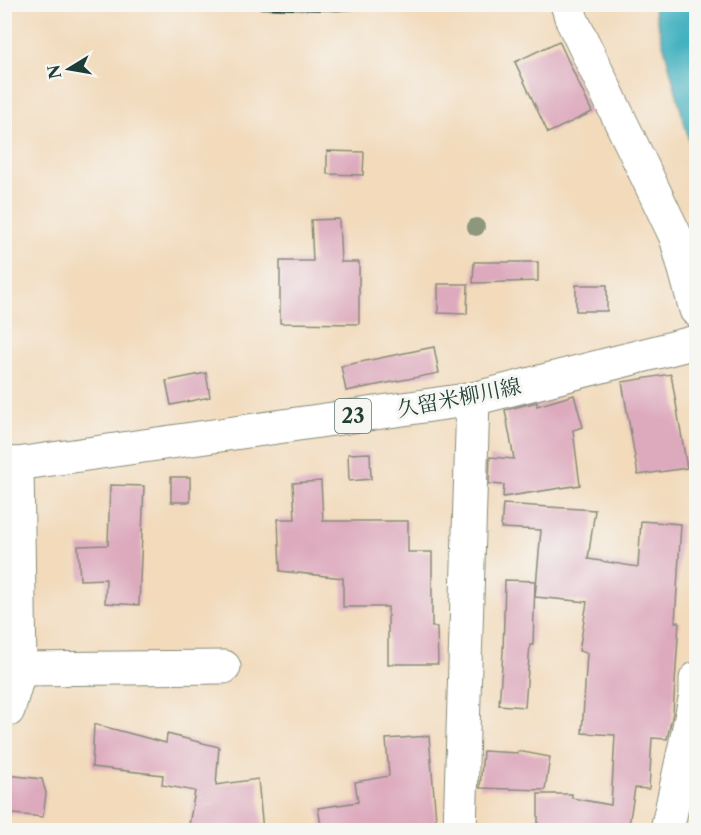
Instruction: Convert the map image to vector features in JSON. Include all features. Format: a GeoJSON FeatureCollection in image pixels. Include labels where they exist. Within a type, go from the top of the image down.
{"type":"FeatureCollection","features":[{"type":"Feature","properties":{"kind":"street"},"geometry":{"type":"LineString","coordinates":[[567,4],[572,20],[676,237],[696,310]]}},
{"type":"Feature","properties":{"kind":"street","name":"久留米柳川線"},"geometry":{"type":"LineString","coordinates":[[11,463],[473,399],[696,342]]}},
{"type":"Feature","properties":{"kind":"street"},"geometry":{"type":"LineString","coordinates":[[460,831],[473,399]]}},
{"type":"Feature","properties":{"kind":"street"},"geometry":{"type":"LineString","coordinates":[[4,711],[8,710],[20,669],[11,463]]}},
{"type":"Feature","properties":{"kind":"street"},"geometry":{"type":"LineString","coordinates":[[20,669],[224,667]]}},
{"type":"Feature","properties":{"kind":"street"},"geometry":{"type":"LineString","coordinates":[[667,831],[696,695],[696,679]]}},
{"type":"Feature","properties":{"kind":"water"},"geometry":{"type":"Polygon","coordinates":[[[653,5],[696,5],[696,166],[653,5]]]}},
{"type":"Feature","properties":{"kind":"building"},"geometry":{"type":"Polygon","coordinates":[[[559,41],[592,112],[548,133],[515,62],[559,41]]]}},
{"type":"Feature","properties":{"kind":"building"},"geometry":{"type":"Polygon","coordinates":[[[327,151],[364,152],[363,175],[327,174],[327,151]]]}},
{"type":"Feature","properties":{"kind":"building"},"geometry":{"type":"Polygon","coordinates":[[[339,219],[341,262],[359,262],[359,324],[280,323],[280,261],[313,261],[311,220],[339,219]]]}},
{"type":"Feature","properties":{"kind":"building"},"geometry":{"type":"Polygon","coordinates":[[[474,262],[538,262],[538,281],[473,283],[474,262]]]}},
{"type":"Feature","properties":{"kind":"building"},"geometry":{"type":"Polygon","coordinates":[[[438,284],[468,284],[467,314],[438,313],[438,284]]]}},
{"type":"Feature","properties":{"kind":"building"},"geometry":{"type":"Polygon","coordinates":[[[576,285],[607,285],[607,311],[576,311],[576,285]]]}},
{"type":"Feature","properties":{"kind":"building"},"geometry":{"type":"Polygon","coordinates":[[[434,347],[439,373],[346,391],[341,366],[434,347]]]}},
{"type":"Feature","properties":{"kind":"building"},"geometry":{"type":"Polygon","coordinates":[[[206,373],[210,397],[171,405],[166,381],[206,373]]]}},
{"type":"Feature","properties":{"kind":"building"},"geometry":{"type":"Polygon","coordinates":[[[671,374],[687,468],[638,475],[622,382],[671,374]]]}},
{"type":"Feature","properties":{"kind":"building"},"geometry":{"type":"Polygon","coordinates":[[[574,395],[583,427],[573,430],[580,485],[503,497],[504,485],[489,484],[490,457],[514,459],[505,410],[537,402],[537,406],[574,395]]]}},
{"type":"Feature","properties":{"kind":"building"},"geometry":{"type":"Polygon","coordinates":[[[370,453],[371,479],[349,481],[348,454],[370,453]]]}},
{"type":"Feature","properties":{"kind":"building"},"geometry":{"type":"Polygon","coordinates":[[[171,477],[190,477],[190,502],[171,502],[171,477]]]}},
{"type":"Feature","properties":{"kind":"building"},"geometry":{"type":"Polygon","coordinates":[[[321,481],[323,521],[408,521],[408,552],[432,552],[432,627],[437,627],[438,664],[388,664],[388,607],[343,607],[343,578],[280,571],[278,519],[295,519],[293,483],[321,481]]]}},
{"type":"Feature","properties":{"kind":"building"},"geometry":{"type":"Polygon","coordinates":[[[110,485],[144,486],[139,605],[105,603],[106,579],[80,580],[78,546],[108,545],[110,485]]]}},
{"type":"Feature","properties":{"kind":"building"},"geometry":{"type":"Polygon","coordinates":[[[503,504],[595,510],[588,559],[638,567],[641,521],[681,524],[675,622],[679,622],[673,713],[667,739],[652,738],[649,789],[635,788],[628,831],[538,831],[538,794],[572,794],[572,798],[611,805],[615,735],[582,733],[587,653],[579,651],[587,602],[535,597],[541,530],[501,528],[503,504]]]}},
{"type":"Feature","properties":{"kind":"building"},"geometry":{"type":"Polygon","coordinates":[[[505,580],[535,581],[533,645],[530,645],[525,707],[499,705],[505,580]]]}},
{"type":"Feature","properties":{"kind":"building"},"geometry":{"type":"Polygon","coordinates":[[[94,724],[166,743],[167,734],[219,747],[216,785],[258,779],[263,831],[188,831],[195,791],[162,785],[163,775],[92,767],[94,724]]]}},
{"type":"Feature","properties":{"kind":"building"},"geometry":{"type":"Polygon","coordinates":[[[429,736],[437,831],[322,831],[318,808],[358,802],[355,782],[389,776],[386,739],[429,736]]]}},
{"type":"Feature","properties":{"kind":"building"},"geometry":{"type":"Polygon","coordinates":[[[483,751],[517,753],[518,751],[550,757],[545,790],[480,788],[483,751]]]}},
{"type":"Feature","properties":{"kind":"building"},"geometry":{"type":"Polygon","coordinates":[[[7,775],[42,779],[46,793],[43,817],[4,813],[7,775]]]}},
{"type":"Feature","properties":{"kind":"railway"},"geometry":{"type":"LineString","coordinates":[[163,4],[338,9],[412,4]]}}]}
